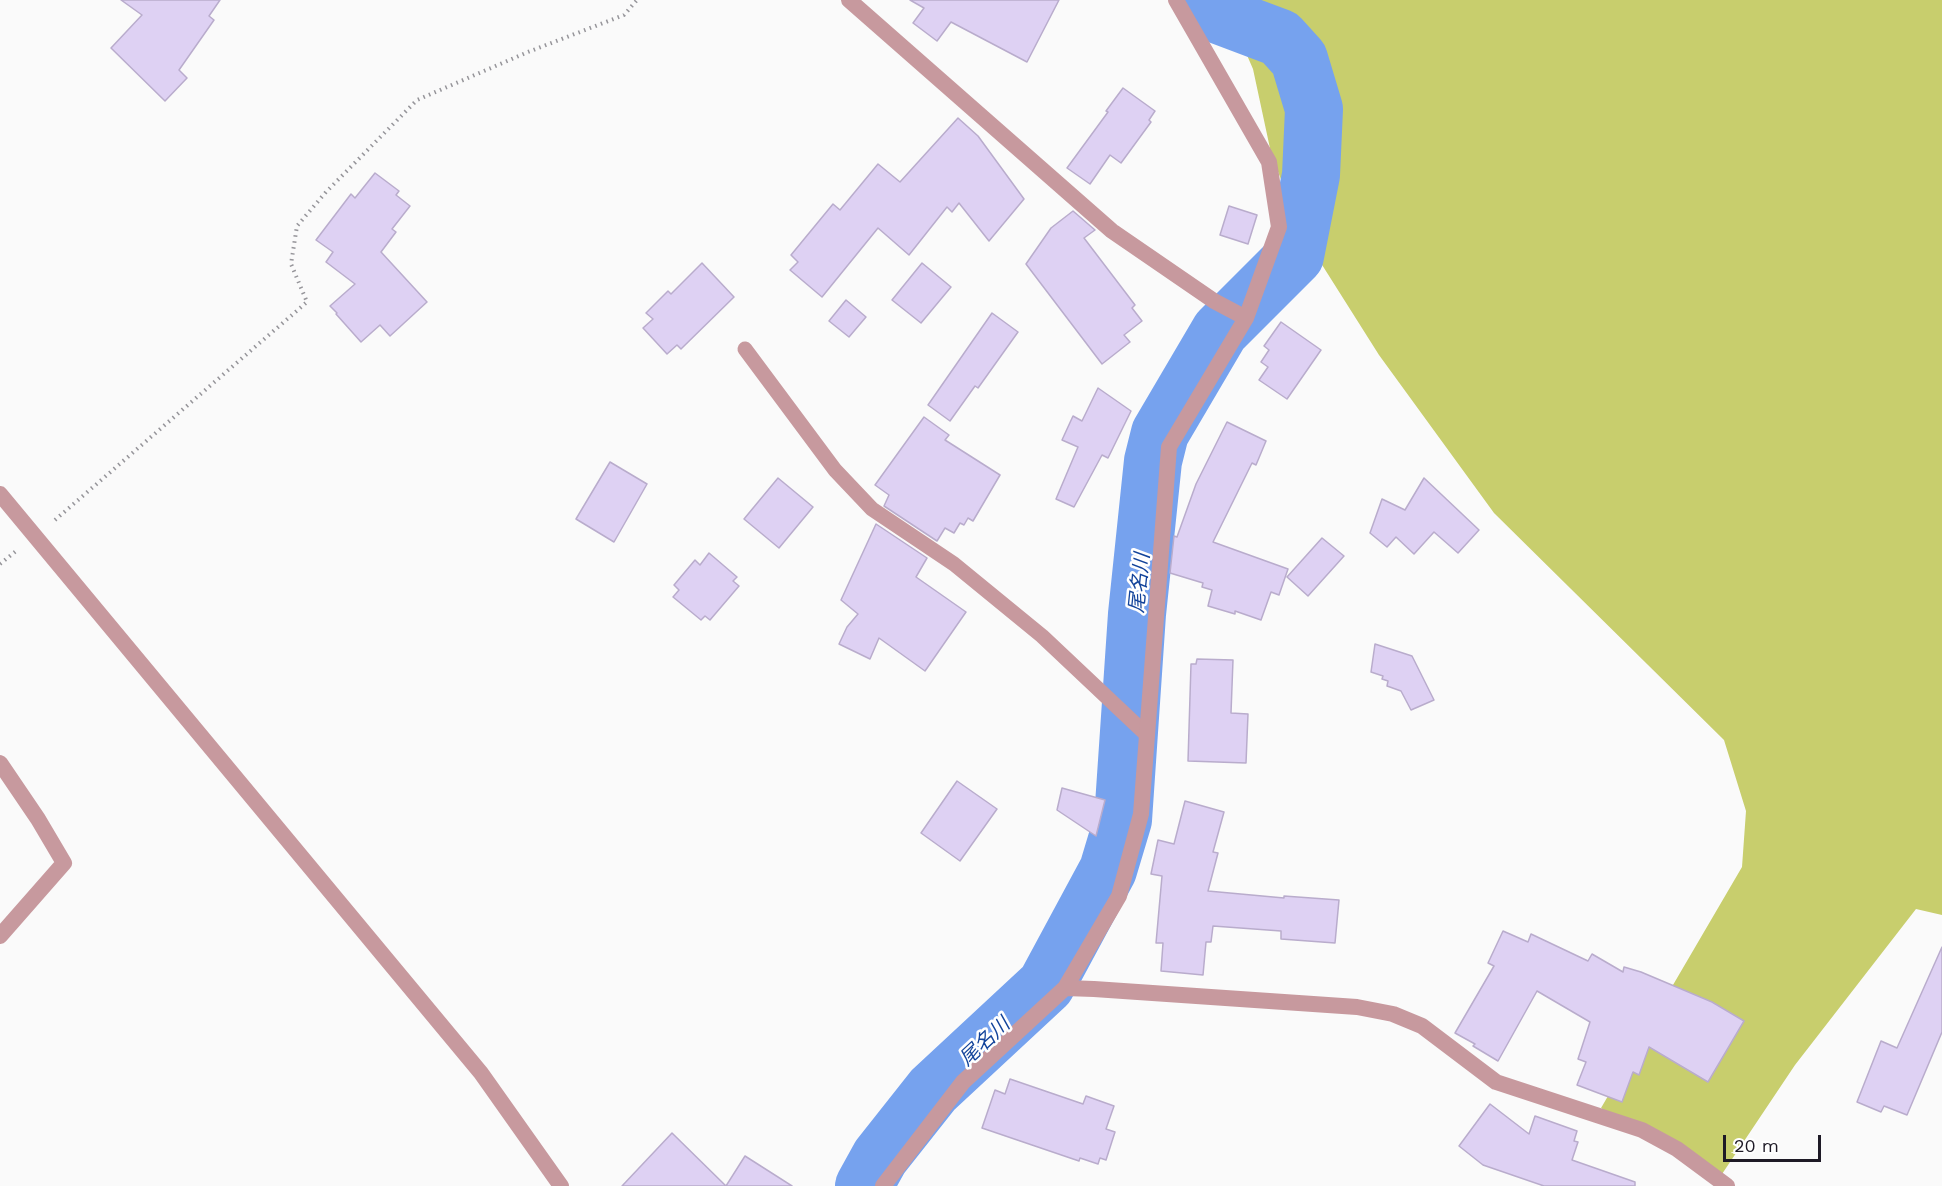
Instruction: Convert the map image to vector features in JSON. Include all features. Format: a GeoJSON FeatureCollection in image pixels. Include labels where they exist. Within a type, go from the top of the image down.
{"type":"FeatureCollection","features":[{"type":"Feature","properties":{"kind":"street"},"geometry":{"type":"LineString","coordinates":[[849,0],[1112,231],[1214,301],[1246,318]]}},
{"type":"Feature","properties":{"kind":"street"},"geometry":{"type":"LineString","coordinates":[[883,1186],[963,1082],[1065,988],[1119,896],[1141,814],[1169,447],[1246,318],[1279,227],[1269,162],[1176,0]]}},
{"type":"Feature","properties":{"kind":"street"},"geometry":{"type":"LineString","coordinates":[[0,494],[481,1073],[561,1186]]}},
{"type":"Feature","properties":{"kind":"street"},"geometry":{"type":"LineString","coordinates":[[0,763],[38,819],[64,863],[0,936]]}},
{"type":"Feature","properties":{"kind":"street"},"geometry":{"type":"LineString","coordinates":[[1065,988],[1094,988],[1357,1007],[1394,1014],[1422,1026],[1496,1082],[1642,1130],[1677,1149],[1727,1186]]}},
{"type":"Feature","properties":{"kind":"lane"},"geometry":{"type":"LineString","coordinates":[[745,349],[835,470],[872,509],[954,564],[1042,636],[1147,735]]}},
{"type":"Feature","properties":{"kind":"path"},"geometry":{"type":"LineString","coordinates":[[36,537],[307,302],[291,264],[297,226],[326,192],[417,100],[528,52],[624,15],[637,0]]}},
{"type":"Feature","properties":{"kind":"green space"},"geometry":{"type":"Polygon","coordinates":[[[1223,0],[1942,0],[1942,915],[1916,909],[1795,1065],[1716,1183],[1601,1108],[1742,867],[1746,811],[1724,740],[1494,513],[1379,355],[1300,230],[1271,153],[1253,69],[1223,0]]]}},
{"type":"Feature","properties":{"kind":"building"},"geometry":{"type":"Polygon","coordinates":[[[121,0],[220,0],[209,16],[214,20],[179,70],[187,78],[165,101],[111,48],[142,15],[121,0]]]}},
{"type":"Feature","properties":{"kind":"building"},"geometry":{"type":"Polygon","coordinates":[[[910,0],[1059,0],[1027,62],[951,22],[937,41],[913,23],[924,8],[910,0]]]}},
{"type":"Feature","properties":{"kind":"building"},"geometry":{"type":"Polygon","coordinates":[[[1123,88],[1155,111],[1149,120],[1151,122],[1121,163],[1110,155],[1090,184],[1067,168],[1123,88]]]}},
{"type":"Feature","properties":{"kind":"building"},"geometry":{"type":"Polygon","coordinates":[[[958,118],[978,136],[1024,199],[989,241],[959,203],[952,212],[947,207],[909,255],[878,228],[822,297],[790,270],[798,262],[791,255],[833,204],[840,210],[878,164],[900,182],[958,118]]]}},
{"type":"Feature","properties":{"kind":"building"},"geometry":{"type":"Polygon","coordinates":[[[375,173],[399,191],[396,195],[410,206],[392,229],[396,232],[381,252],[427,302],[390,336],[380,325],[361,342],[330,306],[355,284],[326,262],[333,252],[316,240],[351,194],[355,198],[375,173]]]}},
{"type":"Feature","properties":{"kind":"building"},"geometry":{"type":"Polygon","coordinates":[[[1229,206],[1257,215],[1248,244],[1220,235],[1229,206]]]}},
{"type":"Feature","properties":{"kind":"building"},"geometry":{"type":"Polygon","coordinates":[[[1073,211],[1095,230],[1084,238],[1135,305],[1132,308],[1142,321],[1124,335],[1130,342],[1102,364],[1026,264],[1051,228],[1073,211]]]}},
{"type":"Feature","properties":{"kind":"building"},"geometry":{"type":"Polygon","coordinates":[[[702,263],[734,297],[681,349],[677,345],[667,354],[643,328],[653,319],[646,313],[668,291],[671,294],[702,263]]]}},
{"type":"Feature","properties":{"kind":"building"},"geometry":{"type":"Polygon","coordinates":[[[922,263],[951,287],[921,323],[892,300],[922,263]]]}},
{"type":"Feature","properties":{"kind":"building"},"geometry":{"type":"Polygon","coordinates":[[[846,300],[866,317],[849,337],[829,321],[846,300]]]}},
{"type":"Feature","properties":{"kind":"building"},"geometry":{"type":"Polygon","coordinates":[[[992,313],[1018,332],[978,388],[975,386],[950,421],[928,405],[992,313]]]}},
{"type":"Feature","properties":{"kind":"building"},"geometry":{"type":"Polygon","coordinates":[[[1281,322],[1321,350],[1287,399],[1259,380],[1268,367],[1261,362],[1269,350],[1264,346],[1281,322]]]}},
{"type":"Feature","properties":{"kind":"building"},"geometry":{"type":"Polygon","coordinates":[[[1098,388],[1131,411],[1108,458],[1102,455],[1074,507],[1056,499],[1078,447],[1062,440],[1073,416],[1082,421],[1098,388]]]}},
{"type":"Feature","properties":{"kind":"building"},"geometry":{"type":"Polygon","coordinates":[[[924,417],[949,435],[945,440],[1000,475],[973,521],[968,518],[964,525],[960,523],[954,533],[945,528],[937,541],[884,506],[889,495],[875,485],[924,417]]]}},
{"type":"Feature","properties":{"kind":"building"},"geometry":{"type":"Polygon","coordinates":[[[1227,422],[1266,441],[1256,465],[1252,463],[1213,542],[1288,569],[1279,595],[1271,592],[1261,620],[1235,611],[1235,614],[1208,606],[1212,590],[1202,587],[1203,583],[1170,573],[1174,536],[1177,537],[1196,484],[1227,422]]]}},
{"type":"Feature","properties":{"kind":"building"},"geometry":{"type":"Polygon","coordinates":[[[610,462],[647,484],[614,542],[576,519],[610,462]]]}},
{"type":"Feature","properties":{"kind":"building"},"geometry":{"type":"Polygon","coordinates":[[[778,478],[813,507],[779,548],[744,519],[778,478]]]}},
{"type":"Feature","properties":{"kind":"building"},"geometry":{"type":"Polygon","coordinates":[[[1424,478],[1479,530],[1458,553],[1434,532],[1414,554],[1396,537],[1387,547],[1370,533],[1382,499],[1405,510],[1424,478]]]}},
{"type":"Feature","properties":{"kind":"building"},"geometry":{"type":"Polygon","coordinates":[[[876,524],[927,558],[916,577],[966,612],[925,671],[879,638],[870,659],[839,644],[847,627],[858,614],[841,600],[876,524]]]}},
{"type":"Feature","properties":{"kind":"building"},"geometry":{"type":"Polygon","coordinates":[[[1322,538],[1344,556],[1308,596],[1287,577],[1322,538]]]}},
{"type":"Feature","properties":{"kind":"building"},"geometry":{"type":"Polygon","coordinates":[[[709,553],[737,577],[733,581],[739,586],[710,620],[705,616],[701,620],[673,597],[679,590],[674,585],[695,560],[700,565],[709,553]]]}},
{"type":"Feature","properties":{"kind":"building"},"geometry":{"type":"Polygon","coordinates":[[[1375,644],[1412,656],[1434,700],[1411,710],[1401,691],[1387,686],[1388,681],[1382,679],[1383,676],[1371,672],[1375,644]]]}},
{"type":"Feature","properties":{"kind":"building"},"geometry":{"type":"Polygon","coordinates":[[[1197,659],[1233,660],[1231,713],[1248,714],[1246,763],[1188,761],[1191,664],[1196,664],[1197,659]]]}},
{"type":"Feature","properties":{"kind":"building"},"geometry":{"type":"Polygon","coordinates":[[[957,781],[997,809],[960,861],[921,833],[957,781]]]}},
{"type":"Feature","properties":{"kind":"building"},"geometry":{"type":"Polygon","coordinates":[[[1062,788],[1105,800],[1096,836],[1057,810],[1062,788]]]}},
{"type":"Feature","properties":{"kind":"building"},"geometry":{"type":"Polygon","coordinates":[[[1185,801],[1224,812],[1213,852],[1218,853],[1208,891],[1339,900],[1335,943],[1281,939],[1281,931],[1213,926],[1211,942],[1206,942],[1203,975],[1161,971],[1163,943],[1156,943],[1162,876],[1151,874],[1158,840],[1174,844],[1185,801]]]}},
{"type":"Feature","properties":{"kind":"building"},"geometry":{"type":"Polygon","coordinates":[[[1503,931],[1528,942],[1531,934],[1588,961],[1592,954],[1623,972],[1624,967],[1641,972],[1712,1002],[1744,1021],[1708,1082],[1649,1047],[1639,1075],[1633,1072],[1622,1102],[1577,1085],[1586,1062],[1578,1059],[1590,1022],[1537,991],[1498,1061],[1455,1033],[1494,966],[1488,963],[1503,931]]]}},
{"type":"Feature","properties":{"kind":"building"},"geometry":{"type":"Polygon","coordinates":[[[1942,947],[1942,1032],[1907,1115],[1884,1106],[1881,1112],[1857,1102],[1881,1041],[1897,1048],[1942,947]]]}},
{"type":"Feature","properties":{"kind":"building"},"geometry":{"type":"Polygon","coordinates":[[[1010,1079],[1083,1104],[1086,1096],[1114,1106],[1106,1129],[1115,1132],[1106,1160],[1100,1158],[1098,1164],[1080,1158],[1079,1161],[982,1128],[995,1090],[1005,1094],[1010,1079]]]}},
{"type":"Feature","properties":{"kind":"building"},"geometry":{"type":"Polygon","coordinates":[[[1490,1104],[1529,1134],[1535,1116],[1577,1131],[1574,1141],[1578,1142],[1572,1160],[1635,1182],[1635,1186],[1544,1186],[1483,1165],[1459,1146],[1490,1104]]]}},
{"type":"Feature","properties":{"kind":"building"},"geometry":{"type":"Polygon","coordinates":[[[672,1133],[726,1186],[622,1186],[672,1133]]]}},
{"type":"Feature","properties":{"kind":"building"},"geometry":{"type":"Polygon","coordinates":[[[745,1156],[792,1186],[726,1186],[745,1156]]]}},
{"type":"Feature","properties":{"kind":"waterway","name":"尾名川"},"geometry":{"type":"LineString","coordinates":[[864,1186],[880,1157],[933,1090],[1046,985],[1108,870],[1123,820],[1137,614],[1153,461],[1160,433],[1220,331],[1295,256],[1311,175],[1314,109],[1299,59],[1280,38],[1219,15],[1202,0]]}}]}
